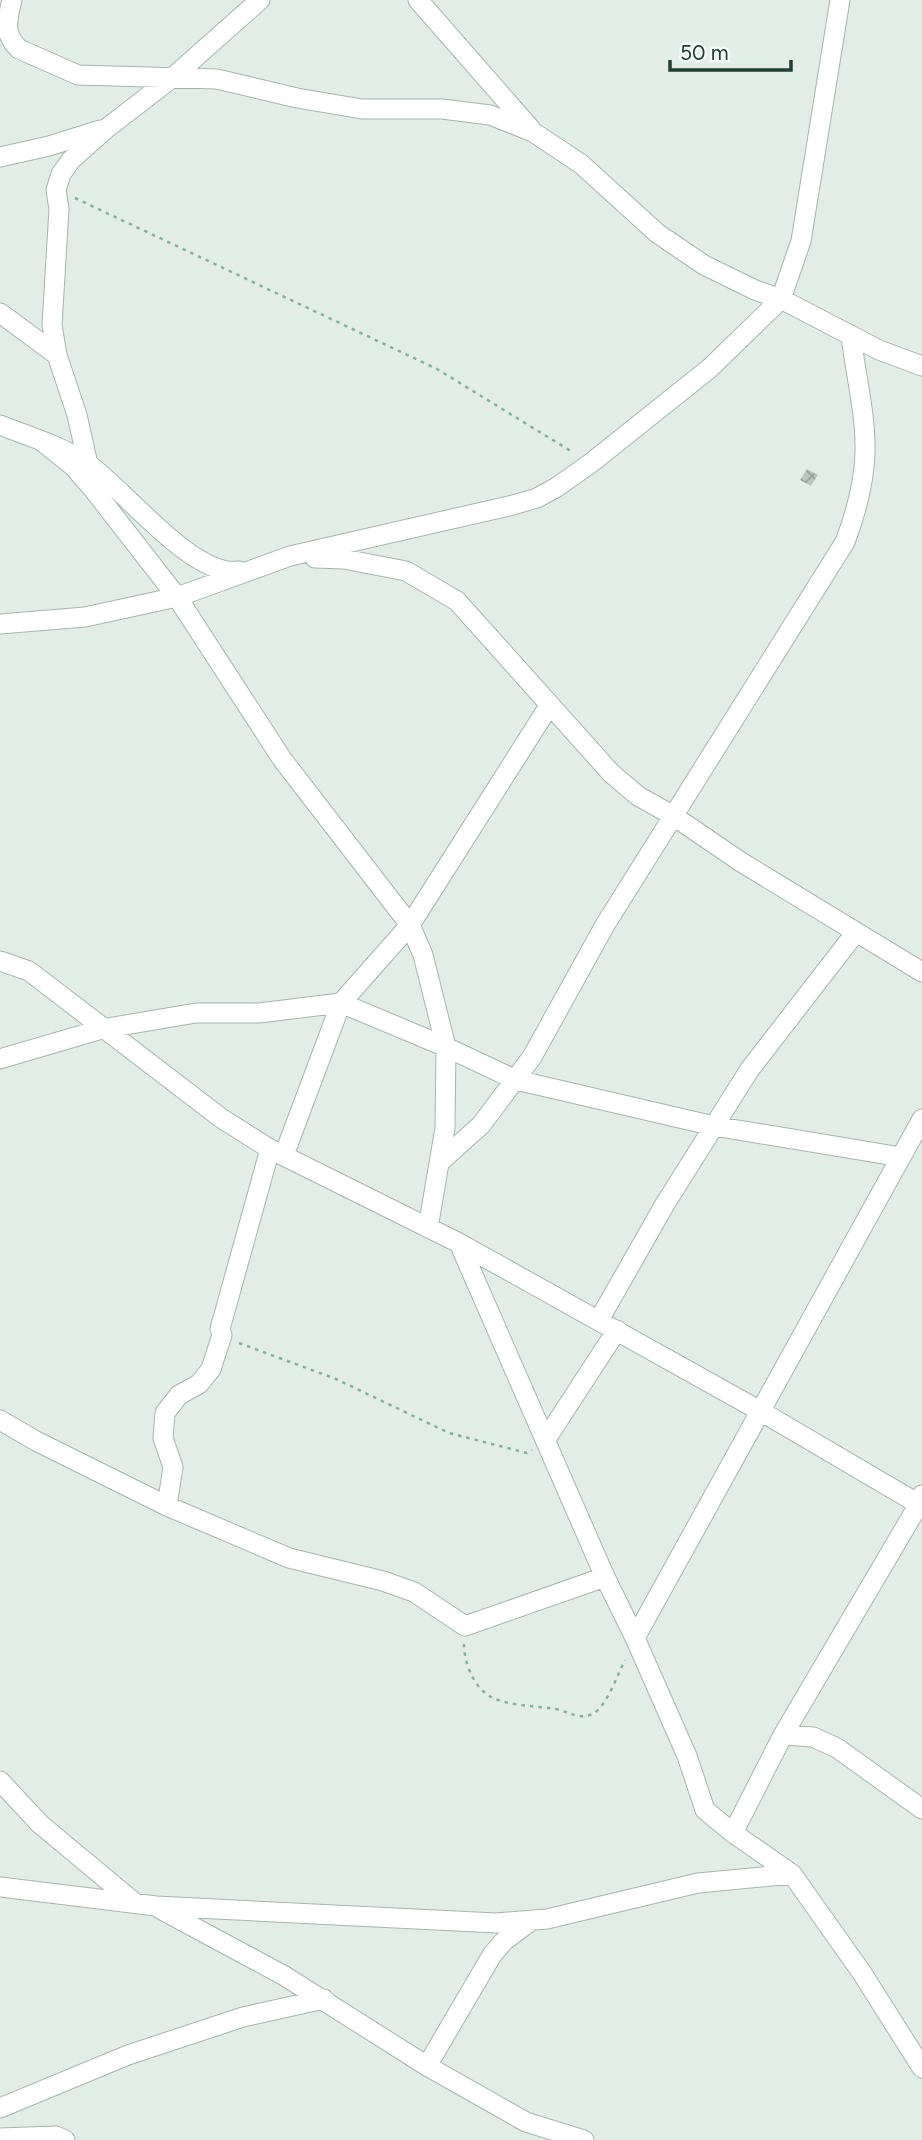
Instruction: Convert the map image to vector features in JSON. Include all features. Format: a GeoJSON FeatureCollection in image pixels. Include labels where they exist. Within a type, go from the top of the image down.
{"type":"FeatureCollection","features":[{"type":"Feature","properties":{"kind":"street"},"geometry":{"type":"LineString","coordinates":[[12,0],[6,27],[10,38],[19,49],[78,75],[217,79],[297,98],[362,109],[442,109],[490,116],[533,132],[581,164],[657,233],[704,265],[755,290],[781,299],[878,350],[922,366]]}},
{"type":"Feature","properties":{"kind":"street"},"geometry":{"type":"LineString","coordinates":[[88,464],[77,415],[57,355],[52,325],[59,209],[56,190],[61,174],[71,160],[107,128],[172,78],[260,0]]}},
{"type":"Feature","properties":{"kind":"street"},"geometry":{"type":"LineString","coordinates":[[418,0],[533,132]]}},
{"type":"Feature","properties":{"kind":"street"},"geometry":{"type":"LineString","coordinates":[[0,624],[85,617],[177,597],[290,556],[537,498],[590,463],[710,368],[781,299],[801,241],[840,0]]}},
{"type":"Feature","properties":{"kind":"street"},"geometry":{"type":"LineString","coordinates":[[0,157],[49,146],[107,128]]}},
{"type":"Feature","properties":{"kind":"street"},"geometry":{"type":"LineString","coordinates":[[0,313],[57,355]]}},
{"type":"Feature","properties":{"kind":"street"},"geometry":{"type":"LineString","coordinates":[[441,1161],[481,1125],[532,1057],[605,925],[845,542],[856,513],[865,452],[863,413],[850,335]]}},
{"type":"Feature","properties":{"kind":"street"},"geometry":{"type":"LineString","coordinates":[[0,425],[88,464],[173,541],[204,564],[232,572],[250,569]]}},
{"type":"Feature","properties":{"kind":"street"},"geometry":{"type":"LineString","coordinates":[[43,442],[73,466],[93,488],[177,597],[282,758],[410,925],[423,955],[446,1047],[445,1128],[428,1227]]}},
{"type":"Feature","properties":{"kind":"street"},"geometry":{"type":"LineString","coordinates":[[290,556],[344,559],[406,571],[457,601],[611,773],[638,796],[673,815],[741,862],[922,972]]}},
{"type":"Feature","properties":{"kind":"street"},"geometry":{"type":"LineString","coordinates":[[167,1506],[173,1467],[163,1438],[165,1413],[179,1395],[199,1384],[211,1369],[222,1335],[220,1329],[277,1152],[341,1003],[410,925],[549,706]]}},
{"type":"Feature","properties":{"kind":"street"},"geometry":{"type":"LineString","coordinates":[[599,1320],[665,1203],[750,1069],[856,932]]}},
{"type":"Feature","properties":{"kind":"street"},"geometry":{"type":"LineString","coordinates":[[0,961],[29,971],[221,1118],[277,1152],[459,1243],[921,1502],[783,1735],[733,1833]]}},
{"type":"Feature","properties":{"kind":"street"},"geometry":{"type":"LineString","coordinates":[[0,1059],[102,1028],[196,1013],[259,1013],[341,1003],[516,1080],[714,1126],[901,1157]]}},
{"type":"Feature","properties":{"kind":"street"},"geometry":{"type":"LineString","coordinates":[[635,1638],[922,1119]]}},
{"type":"Feature","properties":{"kind":"street"},"geometry":{"type":"LineString","coordinates":[[459,1243],[605,1577],[687,1756],[705,1810],[792,1874],[862,1973],[922,2068]]}},
{"type":"Feature","properties":{"kind":"street"},"geometry":{"type":"LineString","coordinates":[[546,1439],[617,1330]]}},
{"type":"Feature","properties":{"kind":"street"},"geometry":{"type":"LineString","coordinates":[[0,1420],[36,1441],[167,1506],[289,1558],[383,1580],[414,1592],[465,1626],[605,1577]]}},
{"type":"Feature","properties":{"kind":"street"},"geometry":{"type":"LineString","coordinates":[[783,1735],[813,1737],[837,1748],[922,1809]]}},
{"type":"Feature","properties":{"kind":"street"},"geometry":{"type":"LineString","coordinates":[[0,1781],[40,1824],[135,1903]]}},
{"type":"Feature","properties":{"kind":"street"},"geometry":{"type":"LineString","coordinates":[[0,1887],[156,1906],[496,1923],[547,1919],[698,1883],[792,1874]]}},
{"type":"Feature","properties":{"kind":"street"},"geometry":{"type":"LineString","coordinates":[[156,1906],[324,1999],[427,2066],[526,2122],[584,2140]]}},
{"type":"Feature","properties":{"kind":"street"},"geometry":{"type":"LineString","coordinates":[[427,2066],[492,1955],[504,1941],[532,1920]]}},
{"type":"Feature","properties":{"kind":"street"},"geometry":{"type":"LineString","coordinates":[[0,2108],[128,2054],[243,2017],[324,1999]]}},
{"type":"Feature","properties":{"kind":"street"},"geometry":{"type":"LineString","coordinates":[[0,2138],[56,2136],[65,2140]]}},
{"type":"Feature","properties":{"kind":"path"},"geometry":{"type":"LineString","coordinates":[[56,190],[438,369],[590,463]]}},
{"type":"Feature","properties":{"kind":"path"},"geometry":{"type":"LineString","coordinates":[[222,1335],[336,1379],[449,1433],[527,1453],[546,1439]]}},
{"type":"Feature","properties":{"kind":"path"},"geometry":{"type":"LineString","coordinates":[[465,1626],[464,1653],[473,1680],[486,1693],[493,1698],[560,1710],[580,1717],[595,1714],[604,1703],[635,1638]]}},
{"type":"Feature","properties":{"kind":"building"},"geometry":{"type":"Polygon","coordinates":[[[807,469],[818,475],[811,486],[800,480],[807,469]]]}}]}
